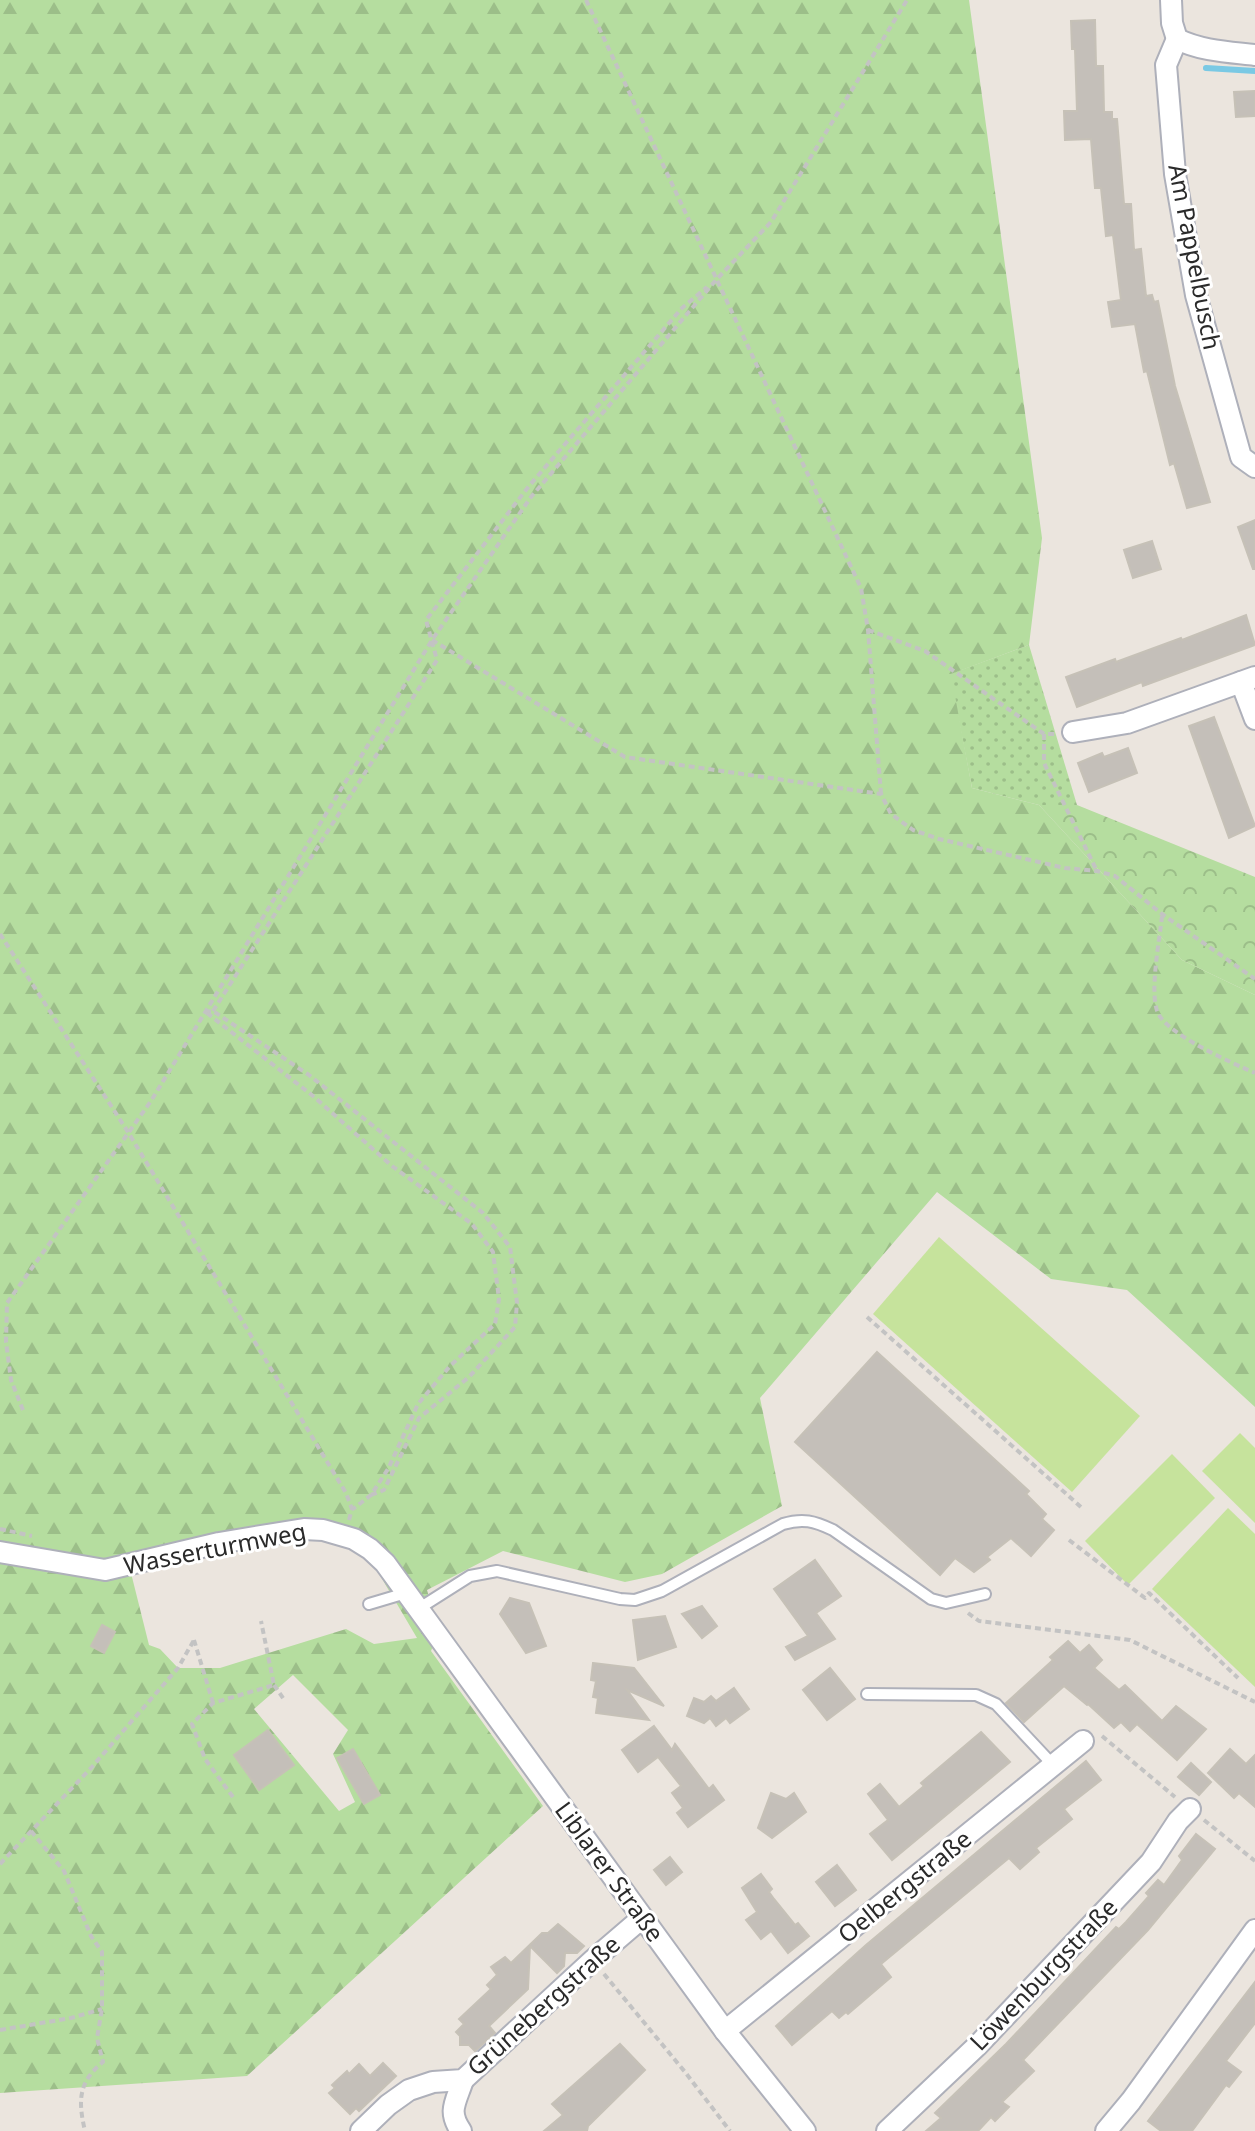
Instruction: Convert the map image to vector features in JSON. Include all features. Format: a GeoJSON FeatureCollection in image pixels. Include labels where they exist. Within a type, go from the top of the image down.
{"type":"FeatureCollection","features":[{"type":"Feature","properties":{"kind":"street"},"geometry":{"type":"LineString","coordinates":[[1171,0],[1172,23],[1177,39],[1225,52],[1255,55]]}},
{"type":"Feature","properties":{"kind":"street","name":"Am Pappelbusch"},"geometry":{"type":"LineString","coordinates":[[1177,39],[1166,65],[1175,174],[1194,280],[1241,457],[1255,467]]}},
{"type":"Feature","properties":{"kind":"street"},"geometry":{"type":"LineString","coordinates":[[1067,733],[1127,723],[1248,680],[1255,719]]}},
{"type":"Feature","properties":{"kind":"street","name":"Wasserturmweg"},"geometry":{"type":"LineString","coordinates":[[0,1552],[105,1570],[219,1543],[289,1531],[323,1530],[345,1535],[370,1549],[385,1563],[412,1601]]}},
{"type":"Feature","properties":{"kind":"street","name":"Liblarer Straße"},"geometry":{"type":"LineString","coordinates":[[412,1601],[725,2031],[805,2131]]}},
{"type":"Feature","properties":{"kind":"street","name":"Oelbergstraße"},"geometry":{"type":"LineString","coordinates":[[725,2031],[1083,1741]]}},
{"type":"Feature","properties":{"kind":"street","name":"Löwenburgstraße"},"geometry":{"type":"LineString","coordinates":[[887,2131],[978,2045],[1151,1862],[1178,1821],[1190,1809]]}},
{"type":"Feature","properties":{"kind":"street","name":"Grünebergstraße"},"geometry":{"type":"LineString","coordinates":[[361,2131],[409,2090],[433,2082],[463,2080],[642,1918]]}},
{"type":"Feature","properties":{"kind":"street"},"geometry":{"type":"LineString","coordinates":[[1106,2131],[1255,1930]]}},
{"type":"Feature","properties":{"kind":"street"},"geometry":{"type":"LineString","coordinates":[[461,2131],[452,2112],[463,2080]]}},
{"type":"Feature","properties":{"kind":"lane"},"geometry":{"type":"LineString","coordinates":[[369,1604],[412,1601],[470,1576],[497,1571],[635,1600],[662,1591],[783,1524],[802,1519],[833,1530],[931,1599],[946,1603],[985,1594]]}},
{"type":"Feature","properties":{"kind":"lane"},"geometry":{"type":"LineString","coordinates":[[867,1694],[976,1695],[996,1704],[1054,1766]]}},
{"type":"Feature","properties":{"kind":"path"},"geometry":{"type":"LineString","coordinates":[[586,0],[861,588],[868,630],[881,794],[891,814],[913,830],[939,839],[1065,868],[1115,876],[1162,914],[1255,979]]}},
{"type":"Feature","properties":{"kind":"path"},"geometry":{"type":"LineString","coordinates":[[23,1410],[11,1380],[6,1342],[7,1303],[151,1101],[432,640],[531,497],[716,280],[771,222],[907,0]]}},
{"type":"Feature","properties":{"kind":"path"},"geometry":{"type":"LineString","coordinates":[[213,1011],[437,660],[426,620],[529,486],[682,308],[716,280]]}},
{"type":"Feature","properties":{"kind":"path"},"geometry":{"type":"LineString","coordinates":[[868,630],[925,651],[1044,734],[1067,733]]}},
{"type":"Feature","properties":{"kind":"path"},"geometry":{"type":"LineString","coordinates":[[432,640],[625,757],[881,794]]}},
{"type":"Feature","properties":{"kind":"path"},"geometry":{"type":"LineString","coordinates":[[1044,734],[1044,763],[1097,871]]}},
{"type":"Feature","properties":{"kind":"path"},"geometry":{"type":"LineString","coordinates":[[1162,914],[1155,996],[1158,1014],[1171,1027],[1220,1058],[1255,1073]]}},
{"type":"Feature","properties":{"kind":"path"},"geometry":{"type":"LineString","coordinates":[[0,934],[128,1132],[346,1493],[352,1509],[345,1535]]}},
{"type":"Feature","properties":{"kind":"path"},"geometry":{"type":"LineString","coordinates":[[205,1012],[213,1011],[309,1075],[483,1213],[510,1247],[517,1303],[515,1327],[469,1377],[419,1418],[384,1490],[352,1509]]}},
{"type":"Feature","properties":{"kind":"path"},"geometry":{"type":"LineString","coordinates":[[205,1012],[313,1096],[392,1166],[472,1224],[493,1252],[499,1299],[495,1324],[450,1366],[418,1404],[388,1469],[371,1495]]}},
{"type":"Feature","properties":{"kind":"path"},"geometry":{"type":"LineString","coordinates":[[867,1317],[1081,1507]]}},
{"type":"Feature","properties":{"kind":"path"},"geometry":{"type":"LineString","coordinates":[[1069,1540],[1145,1598],[1149,1593],[1238,1678]]}},
{"type":"Feature","properties":{"kind":"path"},"geometry":{"type":"LineString","coordinates":[[955,1602],[979,1621],[1130,1640],[1255,1702]]}},
{"type":"Feature","properties":{"kind":"path"},"geometry":{"type":"LineString","coordinates":[[261,1621],[274,1685],[285,1701]]}},
{"type":"Feature","properties":{"kind":"path"},"geometry":{"type":"LineString","coordinates":[[0,1864],[178,1668],[194,1640],[213,1703]]}},
{"type":"Feature","properties":{"kind":"path"},"geometry":{"type":"LineString","coordinates":[[233,1797],[205,1759],[192,1724],[213,1703],[274,1685]]}},
{"type":"Feature","properties":{"kind":"path"},"geometry":{"type":"LineString","coordinates":[[1083,1741],[1099,1733],[1255,1861]]}},
{"type":"Feature","properties":{"kind":"path"},"geometry":{"type":"LineString","coordinates":[[31,1831],[64,1871],[91,1936],[102,1952],[102,2009],[97,2038],[103,2062],[90,2072],[79,2103],[85,2131]]}},
{"type":"Feature","properties":{"kind":"path"},"geometry":{"type":"LineString","coordinates":[[593,1960],[730,2131]]}},
{"type":"Feature","properties":{"kind":"path"},"geometry":{"type":"LineString","coordinates":[[0,2030],[71,2018],[102,2009]]}},
{"type":"Feature","properties":{"kind":"green space"},"geometry":{"type":"Polygon","coordinates":[[[0,0],[969,0],[1042,538],[1029,645],[951,674],[972,788],[1039,805],[1182,960],[1255,995],[1255,1407],[1127,1290],[1051,1279],[937,1192],[760,1398],[782,1506],[662,1574],[625,1582],[503,1551],[427,1590],[439,1631],[431,1651],[543,1806],[247,2076],[0,2093],[0,0]],[[302,1534],[130,1569],[149,1645],[160,1649],[178,1668],[220,1668],[346,1629],[374,1644],[417,1638],[371,1560],[347,1542],[302,1534]],[[293,1675],[254,1709],[339,1811],[355,1802],[333,1754],[348,1730],[293,1675]]]}},
{"type":"Feature","properties":{"kind":"green space"},"geometry":{"type":"Polygon","coordinates":[[[1029,645],[1077,805],[1039,805],[972,788],[950,674],[1029,645]]]}},
{"type":"Feature","properties":{"kind":"green space"},"geometry":{"type":"Polygon","coordinates":[[[1039,805],[1077,805],[1255,877],[1255,995],[1182,960],[1039,805]]]}},
{"type":"Feature","properties":{"kind":"green space"},"geometry":{"type":"Polygon","coordinates":[[[939,1237],[1140,1416],[1072,1492],[873,1314],[939,1237]]]}},
{"type":"Feature","properties":{"kind":"green space"},"geometry":{"type":"Polygon","coordinates":[[[1240,1433],[1255,1448],[1255,1523],[1202,1471],[1240,1433]]]}},
{"type":"Feature","properties":{"kind":"green space"},"geometry":{"type":"Polygon","coordinates":[[[1172,1454],[1215,1498],[1128,1585],[1085,1541],[1172,1454]]]}},
{"type":"Feature","properties":{"kind":"green space"},"geometry":{"type":"Polygon","coordinates":[[[1228,1508],[1255,1534],[1255,1687],[1152,1589],[1228,1508]]]}},
{"type":"Feature","properties":{"kind":"building"},"geometry":{"type":"Polygon","coordinates":[[[1095,20],[1096,66],[1103,66],[1104,112],[1112,112],[1112,119],[1117,119],[1124,204],[1131,204],[1134,250],[1141,249],[1146,296],[1152,295],[1154,302],[1158,301],[1175,386],[1210,502],[1187,508],[1174,463],[1170,465],[1147,371],[1144,372],[1135,324],[1112,327],[1108,302],[1121,300],[1113,235],[1106,236],[1101,188],[1095,188],[1091,139],[1065,140],[1064,111],[1077,111],[1071,21],[1095,20]]]}},
{"type":"Feature","properties":{"kind":"building"},"geometry":{"type":"Polygon","coordinates":[[[1255,91],[1255,116],[1236,117],[1234,92],[1255,91]]]}},
{"type":"Feature","properties":{"kind":"building"},"geometry":{"type":"Polygon","coordinates":[[[1255,520],[1255,569],[1253,569],[1238,527],[1255,520]]]}},
{"type":"Feature","properties":{"kind":"building"},"geometry":{"type":"Polygon","coordinates":[[[1152,541],[1161,569],[1133,578],[1124,550],[1152,541]]]}},
{"type":"Feature","properties":{"kind":"building"},"geometry":{"type":"Polygon","coordinates":[[[1246,615],[1255,645],[1077,707],[1066,677],[1182,640],[1246,615]]]}},
{"type":"Feature","properties":{"kind":"building"},"geometry":{"type":"Polygon","coordinates":[[[1214,717],[1255,826],[1229,838],[1189,726],[1214,717]]]}},
{"type":"Feature","properties":{"kind":"building"},"geometry":{"type":"Polygon","coordinates":[[[1128,748],[1137,773],[1089,792],[1078,763],[1102,753],[1104,757],[1128,748]]]}},
{"type":"Feature","properties":{"kind":"building"},"geometry":{"type":"Polygon","coordinates":[[[877,1352],[1029,1491],[1026,1494],[1046,1514],[1042,1519],[1054,1530],[1031,1556],[1011,1538],[974,1572],[955,1558],[940,1575],[795,1442],[877,1352]]]}},
{"type":"Feature","properties":{"kind":"building"},"geometry":{"type":"Polygon","coordinates":[[[815,1560],[841,1596],[816,1613],[835,1639],[795,1660],[786,1647],[808,1636],[774,1589],[815,1560]]]}},
{"type":"Feature","properties":{"kind":"building"},"geometry":{"type":"Polygon","coordinates":[[[510,1598],[529,1603],[546,1646],[526,1653],[500,1614],[510,1598]]]}},
{"type":"Feature","properties":{"kind":"building"},"geometry":{"type":"Polygon","coordinates":[[[702,1606],[717,1626],[702,1638],[682,1614],[702,1606]]]}},
{"type":"Feature","properties":{"kind":"building"},"geometry":{"type":"Polygon","coordinates":[[[665,1616],[676,1647],[638,1660],[633,1620],[665,1616]]]}},
{"type":"Feature","properties":{"kind":"building"},"geometry":{"type":"Polygon","coordinates":[[[102,1625],[115,1632],[104,1653],[91,1646],[102,1625]]]}},
{"type":"Feature","properties":{"kind":"building"},"geometry":{"type":"Polygon","coordinates":[[[1068,1641],[1080,1653],[1089,1645],[1102,1660],[1094,1668],[1119,1690],[1125,1685],[1162,1721],[1176,1706],[1206,1729],[1177,1760],[1137,1724],[1130,1731],[1121,1722],[1114,1728],[1064,1686],[1024,1722],[1006,1703],[1053,1660],[1050,1657],[1068,1641]]]}},
{"type":"Feature","properties":{"kind":"building"},"geometry":{"type":"Polygon","coordinates":[[[593,1663],[634,1668],[664,1706],[627,1690],[649,1720],[596,1713],[598,1698],[593,1697],[596,1681],[591,1680],[593,1663]]]}},
{"type":"Feature","properties":{"kind":"building"},"geometry":{"type":"Polygon","coordinates":[[[830,1668],[855,1699],[827,1720],[803,1690],[830,1668]]]}},
{"type":"Feature","properties":{"kind":"building"},"geometry":{"type":"Polygon","coordinates":[[[734,1688],[749,1709],[730,1723],[726,1718],[716,1726],[710,1718],[704,1723],[687,1716],[694,1698],[704,1702],[711,1696],[716,1701],[734,1688]]]}},
{"type":"Feature","properties":{"kind":"building"},"geometry":{"type":"Polygon","coordinates":[[[654,1726],[672,1750],[675,1744],[709,1789],[713,1785],[724,1800],[688,1827],[677,1813],[683,1808],[672,1793],[681,1786],[658,1757],[638,1772],[622,1750],[654,1726]]]}},
{"type":"Feature","properties":{"kind":"building"},"geometry":{"type":"Polygon","coordinates":[[[268,1730],[294,1765],[259,1790],[234,1755],[268,1730]]]}},
{"type":"Feature","properties":{"kind":"building"},"geometry":{"type":"Polygon","coordinates":[[[981,1732],[1010,1762],[892,1860],[870,1834],[888,1820],[868,1794],[880,1784],[899,1807],[924,1786],[921,1783],[981,1732]]]}},
{"type":"Feature","properties":{"kind":"building"},"geometry":{"type":"Polygon","coordinates":[[[353,1749],[380,1795],[364,1804],[337,1758],[353,1749]]]}},
{"type":"Feature","properties":{"kind":"building"},"geometry":{"type":"Polygon","coordinates":[[[1230,1749],[1246,1764],[1255,1755],[1255,1807],[1239,1793],[1234,1798],[1208,1773],[1230,1749]]]}},
{"type":"Feature","properties":{"kind":"building"},"geometry":{"type":"Polygon","coordinates":[[[1086,1761],[1101,1780],[1064,1809],[1072,1819],[1036,1848],[1039,1852],[1020,1869],[1009,1858],[881,1964],[891,1977],[848,2014],[846,2012],[839,2018],[832,2011],[792,2045],[776,2026],[866,1945],[1086,1761]]]}},
{"type":"Feature","properties":{"kind":"building"},"geometry":{"type":"Polygon","coordinates":[[[1191,1763],[1211,1782],[1199,1795],[1178,1777],[1191,1763]]]}},
{"type":"Feature","properties":{"kind":"building"},"geometry":{"type":"Polygon","coordinates":[[[771,1793],[786,1799],[794,1793],[806,1812],[772,1838],[758,1828],[771,1793]]]}},
{"type":"Feature","properties":{"kind":"building"},"geometry":{"type":"Polygon","coordinates":[[[1196,1834],[1215,1849],[1148,1930],[1023,2060],[1034,2071],[1002,2102],[1009,2107],[995,2121],[991,2117],[978,2131],[926,2131],[941,2118],[935,2113],[1006,2044],[1116,1927],[1119,1929],[1126,1922],[1149,1896],[1146,1893],[1158,1880],[1164,1885],[1182,1860],[1179,1856],[1196,1834]]]}},
{"type":"Feature","properties":{"kind":"building"},"geometry":{"type":"Polygon","coordinates":[[[670,1857],[682,1872],[666,1885],[654,1870],[670,1857]]]}},
{"type":"Feature","properties":{"kind":"building"},"geometry":{"type":"Polygon","coordinates":[[[837,1865],[856,1890],[835,1906],[816,1882],[837,1865]]]}},
{"type":"Feature","properties":{"kind":"building"},"geometry":{"type":"Polygon","coordinates":[[[761,1874],[772,1889],[769,1892],[774,1899],[795,1925],[798,1923],[809,1936],[788,1953],[771,1931],[761,1939],[746,1920],[757,1912],[742,1888],[761,1874]]]}},
{"type":"Feature","properties":{"kind":"building"},"geometry":{"type":"Polygon","coordinates":[[[558,1924],[584,1946],[577,1953],[565,1953],[564,1966],[557,1973],[530,1946],[528,1989],[489,2026],[495,2033],[475,2051],[469,2045],[460,2045],[460,2036],[456,2032],[464,2024],[459,2019],[491,1989],[487,1985],[497,1975],[491,1967],[505,1957],[511,1963],[542,1933],[548,1933],[558,1924]]]}},
{"type":"Feature","properties":{"kind":"building"},"geometry":{"type":"Polygon","coordinates":[[[1255,1982],[1255,2023],[1226,2061],[1241,2072],[1229,2087],[1226,2085],[1192,2131],[1161,2131],[1148,2121],[1255,1982]]]}},
{"type":"Feature","properties":{"kind":"building"},"geometry":{"type":"Polygon","coordinates":[[[620,2044],[645,2070],[588,2126],[587,2131],[544,2131],[563,2115],[552,2104],[620,2044]]]}},
{"type":"Feature","properties":{"kind":"building"},"geometry":{"type":"Polygon","coordinates":[[[383,2063],[396,2076],[359,2111],[356,2108],[350,2114],[329,2093],[335,2088],[332,2085],[359,2064],[370,2076],[383,2063]]]}},
{"type":"Feature","properties":{"kind":"waterway"},"geometry":{"type":"LineString","coordinates":[[1206,68],[1255,71]]}}]}
